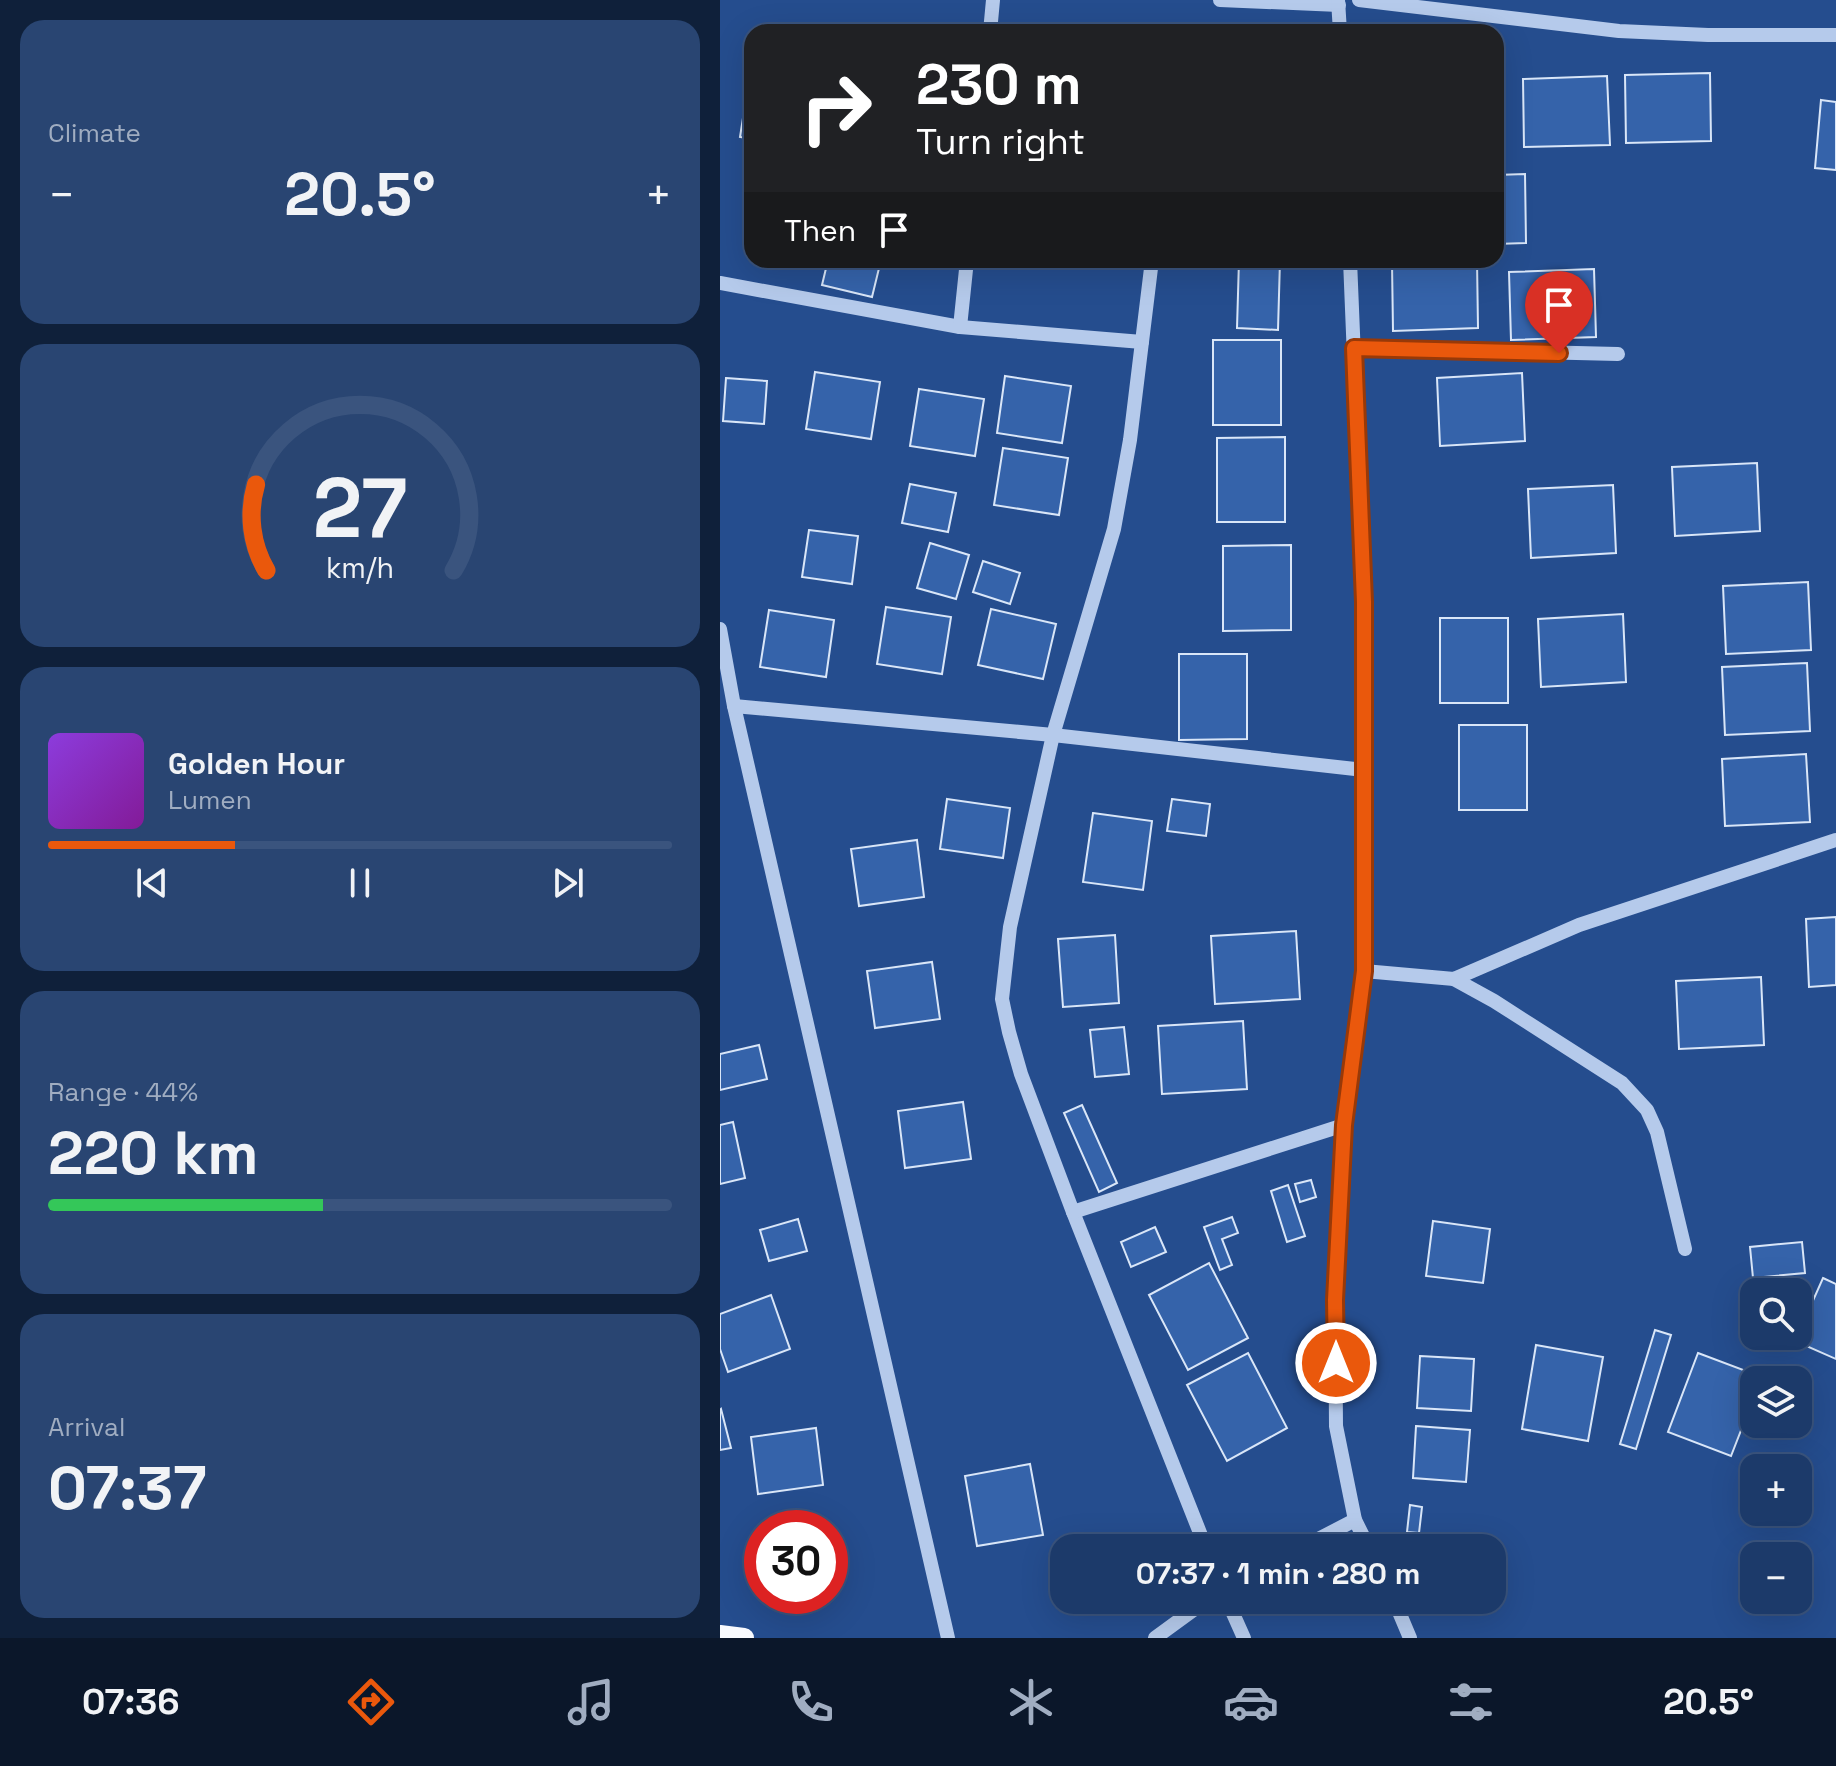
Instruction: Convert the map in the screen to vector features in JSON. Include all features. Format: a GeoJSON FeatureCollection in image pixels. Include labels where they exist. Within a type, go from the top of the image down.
{"type":"FeatureCollection","features":[{"type":"Feature","properties":{"kind":"main road"},"geometry":{"type":"LineString","coordinates":[[720,1635],[744,1638]]}},
{"type":"Feature","properties":{"kind":"street"},"geometry":{"type":"LineString","coordinates":[[991,24],[993,0]]}},
{"type":"Feature","properties":{"kind":"street"},"geometry":{"type":"LineString","coordinates":[[1220,0],[1339,3],[1340,24]]}},
{"type":"Feature","properties":{"kind":"street"},"geometry":{"type":"LineString","coordinates":[[1359,0],[1619,31],[1836,35]]}},
{"type":"Feature","properties":{"kind":"street"},"geometry":{"type":"LineString","coordinates":[[960,327],[966,268]]}},
{"type":"Feature","properties":{"kind":"street"},"geometry":{"type":"LineString","coordinates":[[1151,268],[1130,440],[1114,529],[1053,735],[1010,927],[1002,999],[1021,1074],[1200,1534]]}},
{"type":"Feature","properties":{"kind":"street"},"geometry":{"type":"LineString","coordinates":[[1350,268],[1364,602],[1364,971],[1344,1125],[1335,1300],[1336,1426],[1355,1520],[1362,1534]]}},
{"type":"Feature","properties":{"kind":"street"},"geometry":{"type":"LineString","coordinates":[[720,283],[960,327],[1142,342]]}},
{"type":"Feature","properties":{"kind":"street"},"geometry":{"type":"LineString","coordinates":[[1354,348],[1618,354]]}},
{"type":"Feature","properties":{"kind":"street"},"geometry":{"type":"LineString","coordinates":[[720,629],[734,706],[948,1638]]}},
{"type":"Feature","properties":{"kind":"street"},"geometry":{"type":"LineString","coordinates":[[734,706],[1053,735],[1364,770]]}},
{"type":"Feature","properties":{"kind":"street"},"geometry":{"type":"LineString","coordinates":[[1454,979],[1579,925],[1836,840]]}},
{"type":"Feature","properties":{"kind":"street"},"geometry":{"type":"LineString","coordinates":[[1364,971],[1454,979],[1622,1083],[1647,1110],[1657,1132],[1685,1249]]}},
{"type":"Feature","properties":{"kind":"street"},"geometry":{"type":"LineString","coordinates":[[1073,1212],[1344,1125]]}},
{"type":"Feature","properties":{"kind":"street"},"geometry":{"type":"LineString","coordinates":[[1328,1534],[1355,1520]]}},
{"type":"Feature","properties":{"kind":"street"},"geometry":{"type":"LineString","coordinates":[[1155,1638],[1188,1614]]}},
{"type":"Feature","properties":{"kind":"street"},"geometry":{"type":"LineString","coordinates":[[1233,1614],[1244,1638]]}},
{"type":"Feature","properties":{"kind":"street"},"geometry":{"type":"LineString","coordinates":[[1400,1614],[1410,1638]]}},
{"type":"Feature","properties":{"kind":"building"},"geometry":{"type":"Polygon","coordinates":[[[1710,73],[1711,141],[1626,143],[1625,75],[1710,73]]]}},
{"type":"Feature","properties":{"kind":"building"},"geometry":{"type":"Polygon","coordinates":[[[1607,76],[1610,145],[1524,147],[1523,79],[1607,76]]]}},
{"type":"Feature","properties":{"kind":"building"},"geometry":{"type":"Polygon","coordinates":[[[1821,100],[1836,102],[1836,170],[1815,168],[1821,100]]]}},
{"type":"Feature","properties":{"kind":"building"},"geometry":{"type":"Polygon","coordinates":[[[744,112],[744,138],[740,137],[744,112]]]}},
{"type":"Feature","properties":{"kind":"building"},"geometry":{"type":"Polygon","coordinates":[[[1525,174],[1526,243],[1504,244],[1504,175],[1525,174]]]}},
{"type":"Feature","properties":{"kind":"building"},"geometry":{"type":"Polygon","coordinates":[[[826,268],[879,268],[872,297],[822,285],[826,268]]]}},
{"type":"Feature","properties":{"kind":"building"},"geometry":{"type":"Polygon","coordinates":[[[1239,268],[1280,268],[1278,330],[1237,328],[1239,268]]]}},
{"type":"Feature","properties":{"kind":"building"},"geometry":{"type":"Polygon","coordinates":[[[1392,268],[1477,268],[1478,328],[1393,331],[1392,268]]]}},
{"type":"Feature","properties":{"kind":"building"},"geometry":{"type":"Polygon","coordinates":[[[1594,269],[1596,337],[1511,340],[1509,272],[1594,269]]]}},
{"type":"Feature","properties":{"kind":"building"},"geometry":{"type":"Polygon","coordinates":[[[1213,340],[1281,340],[1281,425],[1213,425],[1213,340]]]}},
{"type":"Feature","properties":{"kind":"building"},"geometry":{"type":"Polygon","coordinates":[[[815,372],[880,382],[871,439],[806,429],[815,372]]]}},
{"type":"Feature","properties":{"kind":"building"},"geometry":{"type":"Polygon","coordinates":[[[1522,373],[1525,441],[1440,446],[1437,378],[1522,373]]]}},
{"type":"Feature","properties":{"kind":"building"},"geometry":{"type":"Polygon","coordinates":[[[1005,376],[1071,386],[1062,443],[997,433],[1005,376]]]}},
{"type":"Feature","properties":{"kind":"building"},"geometry":{"type":"Polygon","coordinates":[[[726,378],[767,381],[764,424],[723,421],[726,378]]]}},
{"type":"Feature","properties":{"kind":"building"},"geometry":{"type":"Polygon","coordinates":[[[919,389],[984,399],[975,456],[910,446],[919,389]]]}},
{"type":"Feature","properties":{"kind":"building"},"geometry":{"type":"Polygon","coordinates":[[[1285,437],[1285,522],[1217,522],[1217,438],[1285,437]]]}},
{"type":"Feature","properties":{"kind":"building"},"geometry":{"type":"Polygon","coordinates":[[[1003,448],[1068,458],[1059,515],[994,505],[1003,448]]]}},
{"type":"Feature","properties":{"kind":"building"},"geometry":{"type":"Polygon","coordinates":[[[1757,463],[1760,531],[1675,536],[1672,467],[1757,463]]]}},
{"type":"Feature","properties":{"kind":"building"},"geometry":{"type":"Polygon","coordinates":[[[910,484],[956,493],[948,532],[902,523],[910,484]]]}},
{"type":"Feature","properties":{"kind":"building"},"geometry":{"type":"Polygon","coordinates":[[[1613,485],[1616,553],[1531,558],[1528,489],[1613,485]]]}},
{"type":"Feature","properties":{"kind":"building"},"geometry":{"type":"Polygon","coordinates":[[[809,530],[858,536],[852,584],[802,577],[809,530]]]}},
{"type":"Feature","properties":{"kind":"building"},"geometry":{"type":"Polygon","coordinates":[[[930,543],[969,555],[956,599],[917,588],[930,543]]]}},
{"type":"Feature","properties":{"kind":"building"},"geometry":{"type":"Polygon","coordinates":[[[1291,545],[1291,630],[1223,631],[1223,546],[1291,545]]]}},
{"type":"Feature","properties":{"kind":"building"},"geometry":{"type":"Polygon","coordinates":[[[983,561],[1020,573],[1010,604],[973,592],[983,561]]]}},
{"type":"Feature","properties":{"kind":"building"},"geometry":{"type":"Polygon","coordinates":[[[1808,582],[1811,650],[1726,654],[1723,586],[1808,582]]]}},
{"type":"Feature","properties":{"kind":"building"},"geometry":{"type":"Polygon","coordinates":[[[886,607],[951,617],[942,674],[877,664],[886,607]]]}},
{"type":"Feature","properties":{"kind":"building"},"geometry":{"type":"Polygon","coordinates":[[[991,609],[1056,624],[1043,679],[978,665],[991,609]]]}},
{"type":"Feature","properties":{"kind":"building"},"geometry":{"type":"Polygon","coordinates":[[[769,610],[834,620],[826,677],[760,667],[769,610]]]}},
{"type":"Feature","properties":{"kind":"building"},"geometry":{"type":"Polygon","coordinates":[[[1623,614],[1626,682],[1541,687],[1538,619],[1623,614]]]}},
{"type":"Feature","properties":{"kind":"building"},"geometry":{"type":"Polygon","coordinates":[[[1440,618],[1508,618],[1508,703],[1440,703],[1440,618]]]}},
{"type":"Feature","properties":{"kind":"building"},"geometry":{"type":"Polygon","coordinates":[[[1179,654],[1247,654],[1247,739],[1179,740],[1179,654]]]}},
{"type":"Feature","properties":{"kind":"building"},"geometry":{"type":"Polygon","coordinates":[[[1807,663],[1810,731],[1725,735],[1722,667],[1807,663]]]}},
{"type":"Feature","properties":{"kind":"building"},"geometry":{"type":"Polygon","coordinates":[[[1459,725],[1527,725],[1527,810],[1459,810],[1459,725]]]}},
{"type":"Feature","properties":{"kind":"building"},"geometry":{"type":"Polygon","coordinates":[[[1806,754],[1810,822],[1725,826],[1722,759],[1806,754]]]}},
{"type":"Feature","properties":{"kind":"building"},"geometry":{"type":"Polygon","coordinates":[[[947,799],[1010,808],[1003,858],[940,849],[947,799]]]}},
{"type":"Feature","properties":{"kind":"building"},"geometry":{"type":"Polygon","coordinates":[[[1172,799],[1210,804],[1206,836],[1167,831],[1172,799]]]}},
{"type":"Feature","properties":{"kind":"building"},"geometry":{"type":"Polygon","coordinates":[[[1093,813],[1152,821],[1143,890],[1083,882],[1093,813]]]}},
{"type":"Feature","properties":{"kind":"building"},"geometry":{"type":"Polygon","coordinates":[[[917,840],[924,897],[859,906],[851,849],[917,840]]]}},
{"type":"Feature","properties":{"kind":"building"},"geometry":{"type":"Polygon","coordinates":[[[1836,917],[1836,985],[1809,987],[1806,919],[1836,917]]]}},
{"type":"Feature","properties":{"kind":"building"},"geometry":{"type":"Polygon","coordinates":[[[1296,931],[1300,999],[1215,1004],[1211,936],[1296,931]]]}},
{"type":"Feature","properties":{"kind":"building"},"geometry":{"type":"Polygon","coordinates":[[[1115,935],[1119,1003],[1063,1007],[1058,939],[1115,935]]]}},
{"type":"Feature","properties":{"kind":"building"},"geometry":{"type":"Polygon","coordinates":[[[932,962],[940,1019],[875,1028],[867,971],[932,962]]]}},
{"type":"Feature","properties":{"kind":"building"},"geometry":{"type":"Polygon","coordinates":[[[1761,977],[1764,1045],[1679,1049],[1676,981],[1761,977]]]}},
{"type":"Feature","properties":{"kind":"building"},"geometry":{"type":"Polygon","coordinates":[[[1243,1021],[1247,1089],[1162,1094],[1158,1026],[1243,1021]]]}},
{"type":"Feature","properties":{"kind":"building"},"geometry":{"type":"Polygon","coordinates":[[[1124,1027],[1129,1074],[1095,1077],[1090,1030],[1124,1027]]]}},
{"type":"Feature","properties":{"kind":"building"},"geometry":{"type":"Polygon","coordinates":[[[759,1045],[767,1079],[720,1090],[720,1054],[759,1045]]]}},
{"type":"Feature","properties":{"kind":"building"},"geometry":{"type":"Polygon","coordinates":[[[963,1102],[971,1159],[905,1168],[898,1111],[963,1102]]]}},
{"type":"Feature","properties":{"kind":"building"},"geometry":{"type":"Polygon","coordinates":[[[1082,1105],[1117,1183],[1099,1192],[1064,1113],[1082,1105]]]}},
{"type":"Feature","properties":{"kind":"building"},"geometry":{"type":"Polygon","coordinates":[[[733,1122],[745,1178],[720,1184],[720,1125],[733,1122]]]}},
{"type":"Feature","properties":{"kind":"building"},"geometry":{"type":"Polygon","coordinates":[[[1311,1180],[1316,1197],[1300,1202],[1295,1184],[1311,1180]]]}},
{"type":"Feature","properties":{"kind":"building"},"geometry":{"type":"Polygon","coordinates":[[[1288,1185],[1305,1236],[1287,1242],[1271,1191],[1288,1185]]]}},
{"type":"Feature","properties":{"kind":"building"},"geometry":{"type":"Polygon","coordinates":[[[1232,1217],[1238,1233],[1222,1239],[1232,1265],[1220,1270],[1204,1227],[1232,1217]]]}},
{"type":"Feature","properties":{"kind":"building"},"geometry":{"type":"Polygon","coordinates":[[[798,1219],[807,1251],[769,1261],[760,1230],[798,1219]]]}},
{"type":"Feature","properties":{"kind":"building"},"geometry":{"type":"Polygon","coordinates":[[[1433,1221],[1490,1229],[1483,1283],[1426,1276],[1433,1221]]]}},
{"type":"Feature","properties":{"kind":"building"},"geometry":{"type":"Polygon","coordinates":[[[1155,1227],[1166,1252],[1131,1267],[1121,1242],[1155,1227]]]}},
{"type":"Feature","properties":{"kind":"building"},"geometry":{"type":"Polygon","coordinates":[[[1802,1242],[1805,1273],[1753,1278],[1750,1247],[1802,1242]]]}},
{"type":"Feature","properties":{"kind":"building"},"geometry":{"type":"Polygon","coordinates":[[[1209,1263],[1248,1338],[1188,1370],[1149,1295],[1209,1263]]]}},
{"type":"Feature","properties":{"kind":"building"},"geometry":{"type":"Polygon","coordinates":[[[1823,1278],[1836,1284],[1836,1359],[1812,1348],[1812,1303],[1823,1278]]]}},
{"type":"Feature","properties":{"kind":"building"},"geometry":{"type":"Polygon","coordinates":[[[771,1295],[790,1349],[728,1372],[720,1349],[720,1314],[771,1295]]]}},
{"type":"Feature","properties":{"kind":"building"},"geometry":{"type":"Polygon","coordinates":[[[1655,1330],[1671,1335],[1636,1449],[1620,1444],[1655,1330]]]}},
{"type":"Feature","properties":{"kind":"building"},"geometry":{"type":"Polygon","coordinates":[[[1536,1345],[1603,1357],[1588,1441],[1522,1429],[1536,1345]]]}},
{"type":"Feature","properties":{"kind":"building"},"geometry":{"type":"Polygon","coordinates":[[[1248,1353],[1287,1428],[1227,1461],[1187,1385],[1248,1353]]]}},
{"type":"Feature","properties":{"kind":"building"},"geometry":{"type":"Polygon","coordinates":[[[1698,1353],[1740,1369],[1740,1433],[1731,1456],[1668,1432],[1698,1353]]]}},
{"type":"Feature","properties":{"kind":"building"},"geometry":{"type":"Polygon","coordinates":[[[1420,1356],[1474,1359],[1471,1411],[1417,1408],[1420,1356]]]}},
{"type":"Feature","properties":{"kind":"building"},"geometry":{"type":"Polygon","coordinates":[[[720,1410],[731,1448],[720,1450],[720,1410]]]}},
{"type":"Feature","properties":{"kind":"building"},"geometry":{"type":"Polygon","coordinates":[[[1416,1426],[1470,1430],[1466,1482],[1413,1478],[1416,1426]]]}},
{"type":"Feature","properties":{"kind":"building"},"geometry":{"type":"Polygon","coordinates":[[[816,1428],[823,1485],[758,1494],[751,1437],[816,1428]]]}},
{"type":"Feature","properties":{"kind":"building"},"geometry":{"type":"Polygon","coordinates":[[[1030,1464],[1043,1535],[977,1546],[965,1476],[1030,1464]]]}},
{"type":"Feature","properties":{"kind":"building"},"geometry":{"type":"Polygon","coordinates":[[[1410,1505],[1422,1507],[1419,1533],[1407,1532],[1410,1505]]]}},
{"type":"Feature","properties":{"kind":"route"},"geometry":{"type":"LineString","coordinates":[[1336,1363],[1335,1300],[1344,1125],[1364,971],[1364,602],[1354,348],[1559,353]]}}]}
